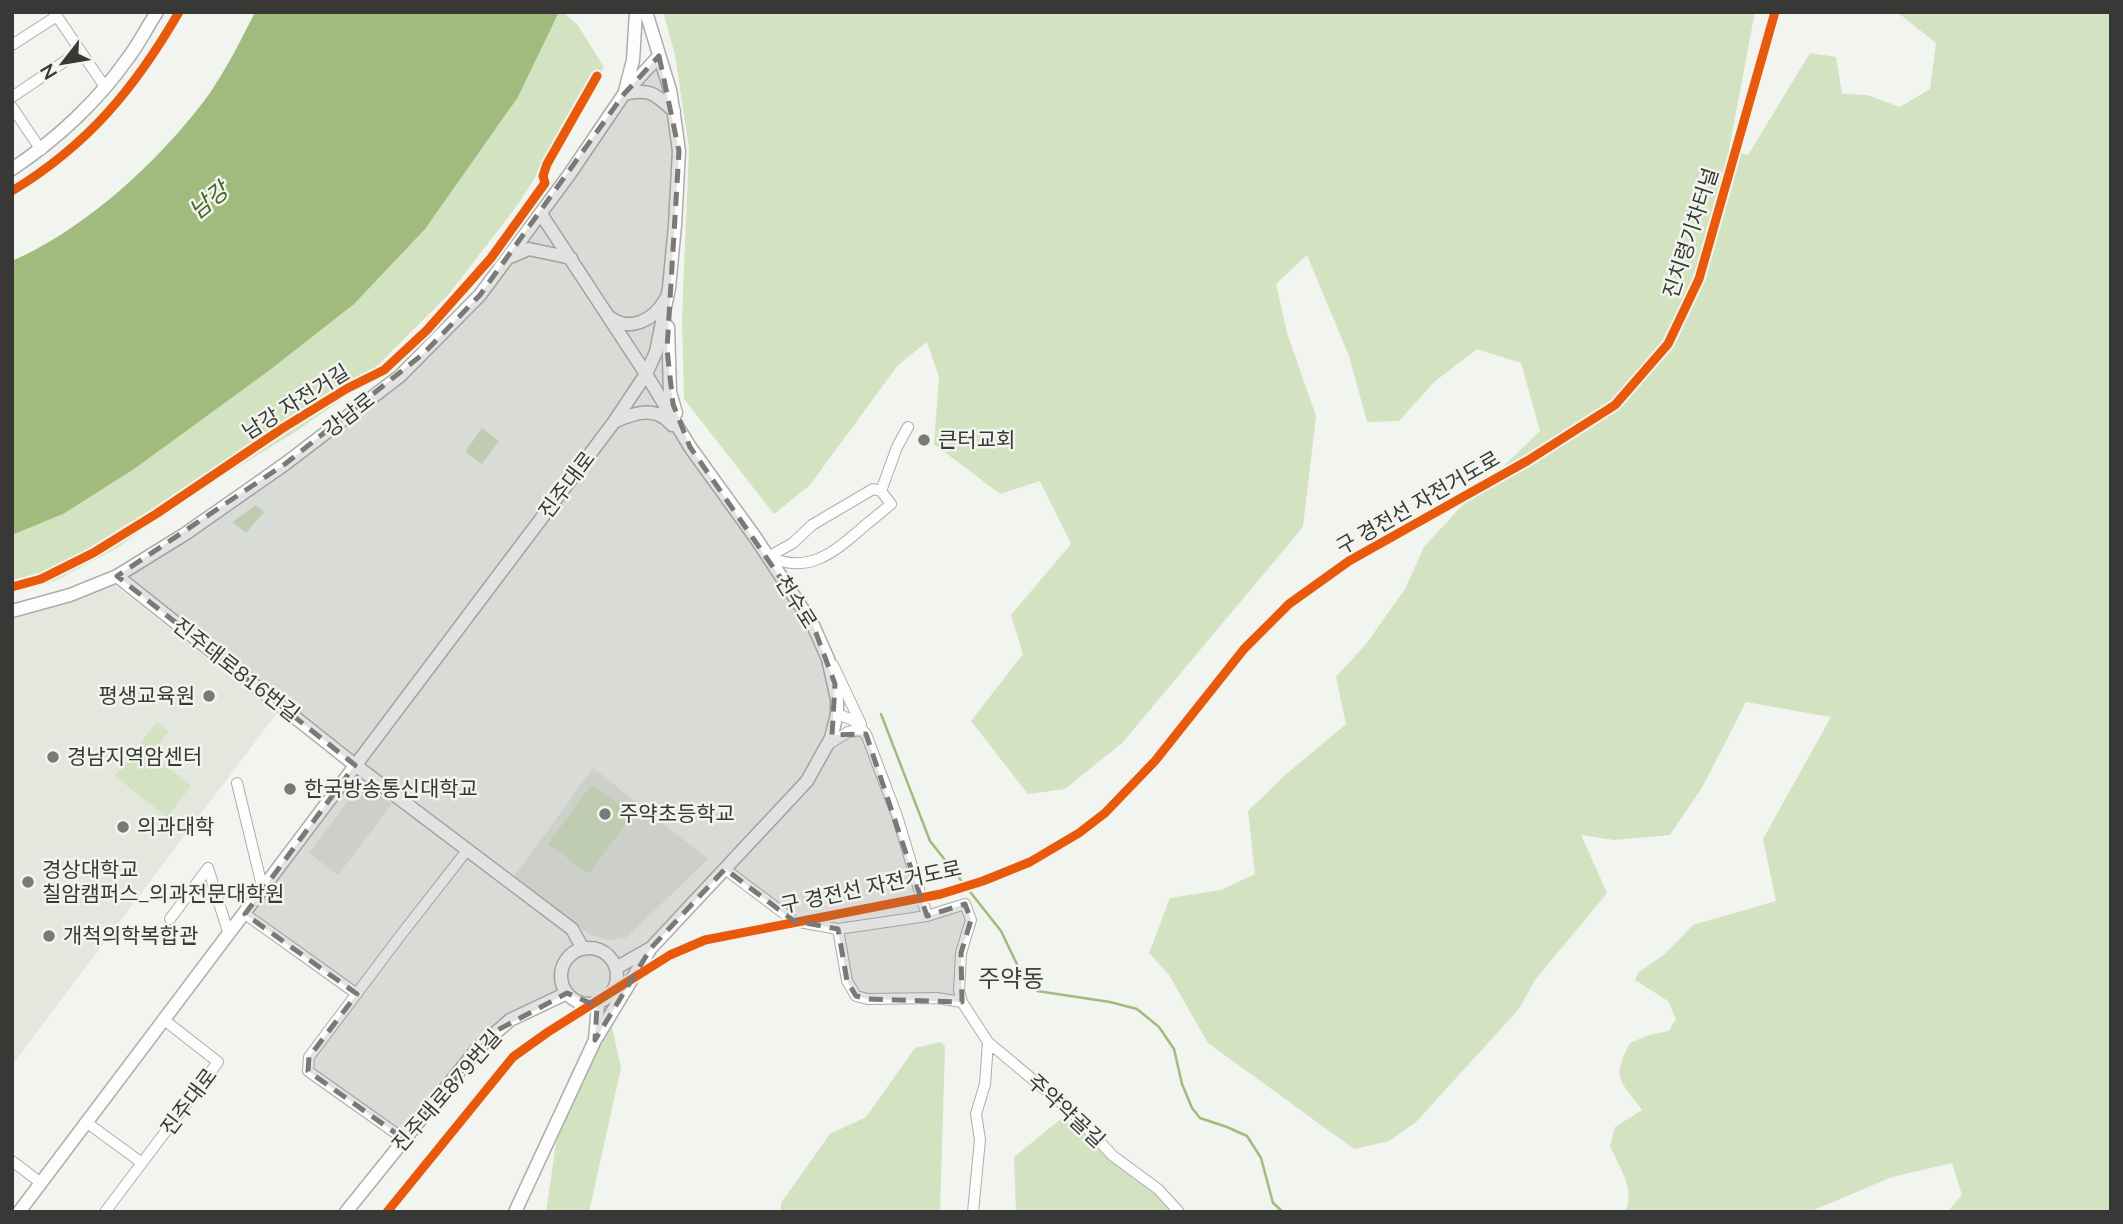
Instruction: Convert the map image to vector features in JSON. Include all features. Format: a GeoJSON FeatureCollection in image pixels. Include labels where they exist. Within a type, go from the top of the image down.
{"type":"FeatureCollection","features":[{"type":"Feature","properties":{"kind":"street"},"geometry":{"type":"LineString","coordinates":[[12,169],[41,150],[105,87],[128,58],[157,12]]}},
{"type":"Feature","properties":{"kind":"street"},"geometry":{"type":"LineString","coordinates":[[636,12],[633,61],[624,94],[651,92],[674,111]]}},
{"type":"Feature","properties":{"kind":"street","name":"진주대로"},"geometry":{"type":"LineString","coordinates":[[19,1212],[614,422],[646,374],[661,335],[669,288],[679,151],[674,111],[646,12]]}},
{"type":"Feature","properties":{"kind":"street"},"geometry":{"type":"LineString","coordinates":[[12,45],[56,14],[105,87]]}},
{"type":"Feature","properties":{"kind":"street"},"geometry":{"type":"LineString","coordinates":[[12,97],[80,51]]}},
{"type":"Feature","properties":{"kind":"street","name":"강남로"},"geometry":{"type":"LineString","coordinates":[[12,611],[71,595],[117,576],[185,534],[285,464],[400,376],[459,317],[510,257],[624,94],[659,56]]}},
{"type":"Feature","properties":{"kind":"street"},"geometry":{"type":"LineString","coordinates":[[12,107],[41,150]]}},
{"type":"Feature","properties":{"kind":"street","name":"천수로"},"geometry":{"type":"LineString","coordinates":[[541,214],[646,374],[690,447],[813,625],[832,670],[837,714],[829,744],[807,781],[651,948],[616,968]]}},
{"type":"Feature","properties":{"kind":"street"},"geometry":{"type":"LineString","coordinates":[[510,257],[529,249],[571,258]]}},
{"type":"Feature","properties":{"kind":"street"},"geometry":{"type":"LineString","coordinates":[[608,316],[625,325],[646,320],[663,304],[669,288]]}},
{"type":"Feature","properties":{"kind":"street"},"geometry":{"type":"LineString","coordinates":[[669,288],[667,349],[670,392],[690,447]]}},
{"type":"Feature","properties":{"kind":"street"},"geometry":{"type":"LineString","coordinates":[[614,422],[632,414],[656,413],[666,418],[690,447]]}},
{"type":"Feature","properties":{"kind":"street"},"geometry":{"type":"LineString","coordinates":[[881,491],[897,447],[908,427]]}},
{"type":"Feature","properties":{"kind":"street"},"geometry":{"type":"LineString","coordinates":[[873,489],[881,491],[891,504],[824,557],[811,562],[783,564],[768,557],[793,543],[812,525],[873,489]]}},
{"type":"Feature","properties":{"kind":"street","name":"진주대로816번길"},"geometry":{"type":"LineString","coordinates":[[117,576],[355,765],[572,929],[583,948]]}},
{"type":"Feature","properties":{"kind":"street"},"geometry":{"type":"LineString","coordinates":[[813,625],[866,734],[897,816],[927,916]]}},
{"type":"Feature","properties":{"kind":"street"},"geometry":{"type":"LineString","coordinates":[[837,714],[853,720],[866,734]]}},
{"type":"Feature","properties":{"kind":"street"},"geometry":{"type":"LineString","coordinates":[[829,744],[848,732],[860,730],[866,734]]}},
{"type":"Feature","properties":{"kind":"street"},"geometry":{"type":"LineString","coordinates":[[237,783],[263,890]]}},
{"type":"Feature","properties":{"kind":"street"},"geometry":{"type":"LineString","coordinates":[[404,1139],[308,1072],[309,1057],[468,849]]}},
{"type":"Feature","properties":{"kind":"street"},"geometry":{"type":"LineString","coordinates":[[170,919],[208,868],[229,935]]}},
{"type":"Feature","properties":{"kind":"street"},"geometry":{"type":"LineString","coordinates":[[725,869],[794,921],[838,929],[927,916],[965,904],[971,920],[961,953],[959,991],[962,1002],[937,998],[868,999],[856,996],[847,981],[838,929]]}},
{"type":"Feature","properties":{"kind":"street"},"geometry":{"type":"LineString","coordinates":[[245,914],[357,994]]}},
{"type":"Feature","properties":{"kind":"street"},"geometry":{"type":"LineString","coordinates":[[583,948],[599,950],[606,954],[616,968],[616,985],[605,999],[597,1003],[580,1003],[567,993],[561,979],[564,963],[569,956],[583,948]]}},
{"type":"Feature","properties":{"kind":"street"},"geometry":{"type":"LineString","coordinates":[[515,1212],[595,1040],[651,948]]}},
{"type":"Feature","properties":{"kind":"street","name":"진주대로879번길"},"geometry":{"type":"LineString","coordinates":[[346,1212],[463,1065],[496,1031],[522,1013],[567,993]]}},
{"type":"Feature","properties":{"kind":"street","name":"주약약골길"},"geometry":{"type":"LineString","coordinates":[[962,1002],[988,1042],[1074,1114],[1113,1156],[1158,1189],[1179,1212]]}},
{"type":"Feature","properties":{"kind":"street"},"geometry":{"type":"LineString","coordinates":[[595,1040],[597,1003]]}},
{"type":"Feature","properties":{"kind":"street","name":"진주대로"},"geometry":{"type":"LineString","coordinates":[[105,1212],[218,1062],[163,1019]]}},
{"type":"Feature","properties":{"kind":"street"},"geometry":{"type":"LineString","coordinates":[[973,1212],[980,1140],[976,1114],[985,1084],[988,1042]]}},
{"type":"Feature","properties":{"kind":"street"},"geometry":{"type":"LineString","coordinates":[[86,1122],[142,1163]]}},
{"type":"Feature","properties":{"kind":"street"},"geometry":{"type":"LineString","coordinates":[[12,1161],[41,1183]]}},
{"type":"Feature","properties":{"kind":"highlighted area"},"geometry":{"type":"Polygon","coordinates":[[[659,56],[679,151],[667,349],[673,404],[690,447],[813,625],[835,684],[832,735],[866,734],[927,916],[965,904],[971,920],[961,953],[962,1002],[868,999],[856,996],[847,981],[838,929],[794,921],[725,869],[651,948],[595,1040],[597,1006],[567,993],[496,1031],[404,1139],[308,1071],[309,1057],[357,994],[245,914],[355,765],[117,576],[285,464],[423,354],[480,295],[624,94],[659,56]]]}},
{"type":"Feature","properties":{"kind":"shaded area"},"geometry":{"type":"Polygon","coordinates":[[[559,12],[563,12],[577,24],[604,67],[519,203],[449,294],[348,395],[292,434],[195,493],[117,548],[57,580],[12,594],[12,535],[63,514],[518,97],[559,12]]]}},
{"type":"Feature","properties":{"kind":"shaded area"},"geometry":{"type":"Polygon","coordinates":[[[663,12],[1755,12],[1729,149],[1748,155],[1810,53],[1836,57],[1842,94],[1867,95],[1900,107],[1930,89],[1936,43],[1897,12],[2111,12],[2111,1212],[1947,1212],[1962,1195],[1952,1163],[1892,1177],[1809,1212],[1625,1212],[1629,1195],[1627,1186],[1610,1146],[1615,1127],[1642,1110],[1621,1079],[1621,1065],[1630,1043],[1669,1031],[1676,1019],[1668,1001],[1635,980],[1638,973],[1666,953],[1693,925],[1776,901],[1763,839],[1831,717],[1746,702],[1703,786],[1670,835],[1614,840],[1581,835],[1607,893],[1535,980],[1519,1009],[1416,1122],[1389,1141],[1354,1149],[1208,1043],[1169,975],[1149,953],[1170,898],[1221,890],[1255,874],[1248,811],[1284,776],[1346,724],[1336,677],[1366,644],[1405,589],[1424,547],[1457,511],[1540,431],[1521,363],[1477,349],[1434,382],[1399,421],[1367,422],[1349,356],[1307,255],[1276,284],[1287,333],[1316,416],[1303,527],[1123,742],[1065,789],[1028,794],[971,721],[1023,654],[1011,615],[1071,544],[1040,481],[1000,494],[934,444],[939,377],[927,342],[898,365],[810,485],[774,514],[684,399],[682,318],[689,148],[675,55],[663,12]]]}},
{"type":"Feature","properties":{"kind":"shaded area"},"geometry":{"type":"Polygon","coordinates":[[[482,428],[499,441],[482,464],[465,452],[482,428]]]}},
{"type":"Feature","properties":{"kind":"shaded area"},"geometry":{"type":"Polygon","coordinates":[[[256,505],[264,512],[246,533],[232,522],[256,505]]]}},
{"type":"Feature","properties":{"kind":"shaded area"},"geometry":{"type":"Polygon","coordinates":[[[111,582],[277,713],[12,1065],[12,614],[111,582]]]}},
{"type":"Feature","properties":{"kind":"shaded area"},"geometry":{"type":"Polygon","coordinates":[[[157,722],[169,731],[151,754],[191,786],[167,817],[115,776],[157,722]]]}},
{"type":"Feature","properties":{"kind":"shaded area","name":"주약초등학교"},"geometry":{"type":"Polygon","coordinates":[[[593,768],[708,859],[627,937],[609,940],[590,935],[513,878],[593,768]]]}},
{"type":"Feature","properties":{"kind":"shaded area"},"geometry":{"type":"Polygon","coordinates":[[[366,784],[392,804],[338,875],[309,853],[359,786],[366,784]]]}},
{"type":"Feature","properties":{"kind":"shaded area"},"geometry":{"type":"Polygon","coordinates":[[[592,784],[633,814],[589,874],[548,844],[592,784]]]}},
{"type":"Feature","properties":{"kind":"shaded area"},"geometry":{"type":"Polygon","coordinates":[[[610,1018],[621,1068],[589,1212],[546,1212],[559,1123],[610,1018]]]}},
{"type":"Feature","properties":{"kind":"shaded area"},"geometry":{"type":"Polygon","coordinates":[[[941,1042],[945,1047],[940,1212],[781,1212],[781,1203],[830,1134],[866,1117],[915,1048],[941,1042]]]}},
{"type":"Feature","properties":{"kind":"shaded area"},"geometry":{"type":"Polygon","coordinates":[[[1062,1118],[1149,1177],[1175,1212],[1016,1212],[1014,1157],[1062,1118]]]}},
{"type":"Feature","properties":{"kind":"water","name":"남강"},"geometry":{"type":"Polygon","coordinates":[[[255,12],[559,12],[518,97],[425,229],[354,304],[271,369],[134,469],[63,514],[12,535],[12,261],[39,248],[92,213],[164,148],[211,92],[255,12]]]}},
{"type":"Feature","properties":{"kind":"waterway"},"geometry":{"type":"LineString","coordinates":[[881,714],[930,841],[1001,931],[1025,981],[1037,991],[1110,1002],[1137,1009],[1159,1027],[1174,1049],[1182,1084],[1192,1108],[1200,1118],[1247,1136],[1261,1158],[1273,1203],[1283,1212]]}},
{"type":"Feature","properties":{"kind":"cycle path"},"geometry":{"type":"LineString","coordinates":[[12,191],[64,154],[107,113],[145,66],[179,12]]}},
{"type":"Feature","properties":{"kind":"cycle path","name":"진치령기차터널"},"geometry":{"type":"LineString","coordinates":[[387,1212],[513,1057],[670,955],[705,940],[941,894],[1030,862],[1079,833],[1105,813],[1155,761],[1244,649],[1289,604],[1349,561],[1527,461],[1615,405],[1668,344],[1699,279],[1775,12]]}},
{"type":"Feature","properties":{"kind":"cycle path","name":"남강 자전거길"},"geometry":{"type":"LineString","coordinates":[[12,587],[41,579],[93,553],[283,428],[346,389],[384,370],[427,330],[491,258],[545,183],[543,176],[547,164],[597,76]]}},
{"type":"Feature","properties":{"kind":"place","name":"큰터교회"},"geometry":{"type":"Point","coordinates":[924,440]}},
{"type":"Feature","properties":{"kind":"place","name":"평생교육원"},"geometry":{"type":"Point","coordinates":[209,696]}},
{"type":"Feature","properties":{"kind":"place","name":"경남지역암센터"},"geometry":{"type":"Point","coordinates":[53,757]}},
{"type":"Feature","properties":{"kind":"place","name":"한국방송통신대학교"},"geometry":{"type":"Point","coordinates":[290,789]}},
{"type":"Feature","properties":{"kind":"place","name":"주약초등학교"},"geometry":{"type":"Point","coordinates":[605,814]}},
{"type":"Feature","properties":{"kind":"place","name":"의과대학"},"geometry":{"type":"Point","coordinates":[123,827]}},
{"type":"Feature","properties":{"kind":"place","name":"경상대학교 칠암캠퍼스_의과전문대학원"},"geometry":{"type":"Point","coordinates":[28,882]}},
{"type":"Feature","properties":{"kind":"place","name":"개척의학복합관"},"geometry":{"type":"Point","coordinates":[49,936]}},
{"type":"Feature","properties":{"kind":"district","name":"주약동"},"geometry":{"type":"Point","coordinates":[1011,979]}}]}
